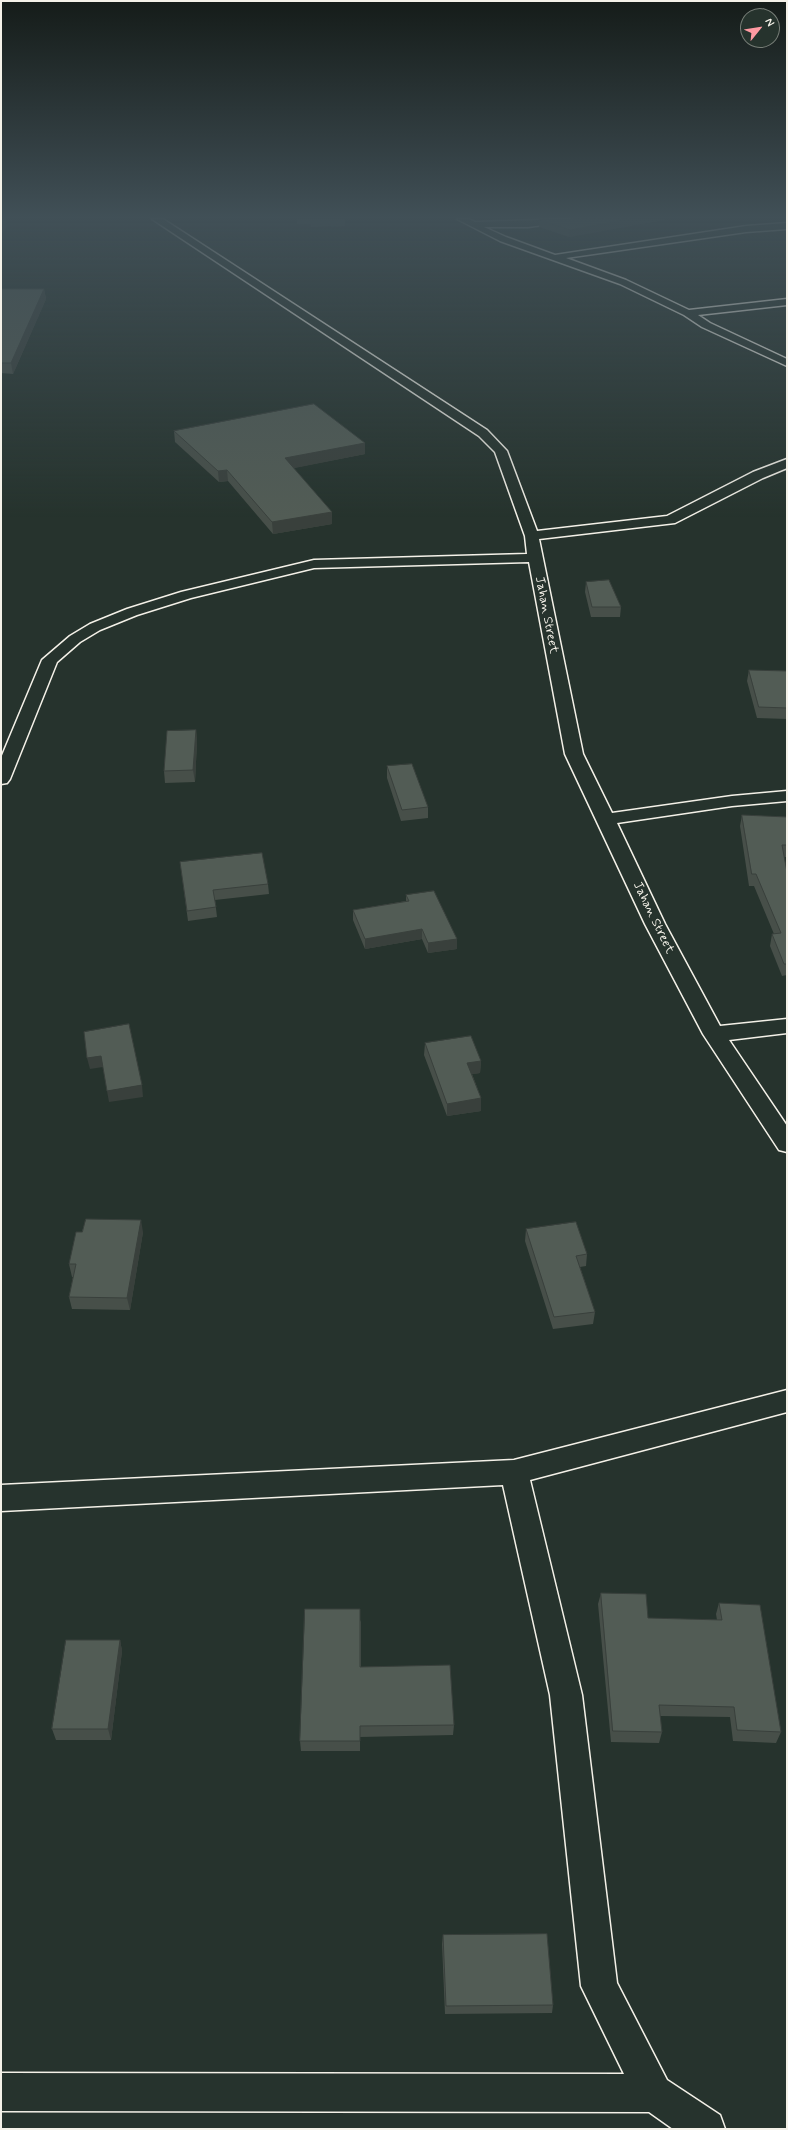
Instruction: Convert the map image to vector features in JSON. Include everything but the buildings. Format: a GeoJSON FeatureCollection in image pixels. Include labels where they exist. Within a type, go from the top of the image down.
{"type":"FeatureCollection","features":[{"type":"Feature","properties":{"kind":"street","name":"Jahan Street"},"geometry":{"type":"LineString","coordinates":[[308,318],[483,433],[501,451],[532,536],[535,558],[574,754],[655,924],[714,1034],[787,1144]]}},
{"type":"Feature","properties":{"kind":"street"},"geometry":{"type":"LineString","coordinates":[[696,318],[706,325],[787,363]]}},
{"type":"Feature","properties":{"kind":"street"},"geometry":{"type":"LineString","coordinates":[[532,536],[670,520],[758,475],[787,463]]}},
{"type":"Feature","properties":{"kind":"street"},"geometry":{"type":"LineString","coordinates":[[1,779],[50,660],[75,639],[101,625],[132,612],[186,596],[314,564],[535,558]]}},
{"type":"Feature","properties":{"kind":"street"},"geometry":{"type":"LineString","coordinates":[[606,819],[787,796]]}},
{"type":"Feature","properties":{"kind":"street"},"geometry":{"type":"LineString","coordinates":[[714,1034],[787,1026]]}},
{"type":"Feature","properties":{"kind":"street"},"geometry":{"type":"LineString","coordinates":[[1,1498],[514,1472],[787,1401]]}},
{"type":"Feature","properties":{"kind":"street"},"geometry":{"type":"LineString","coordinates":[[514,1472],[566,1695],[599,1986],[654,2093],[706,2129]]}},
{"type":"Feature","properties":{"kind":"street"},"geometry":{"type":"LineString","coordinates":[[1,2092],[654,2093]]}}]}
